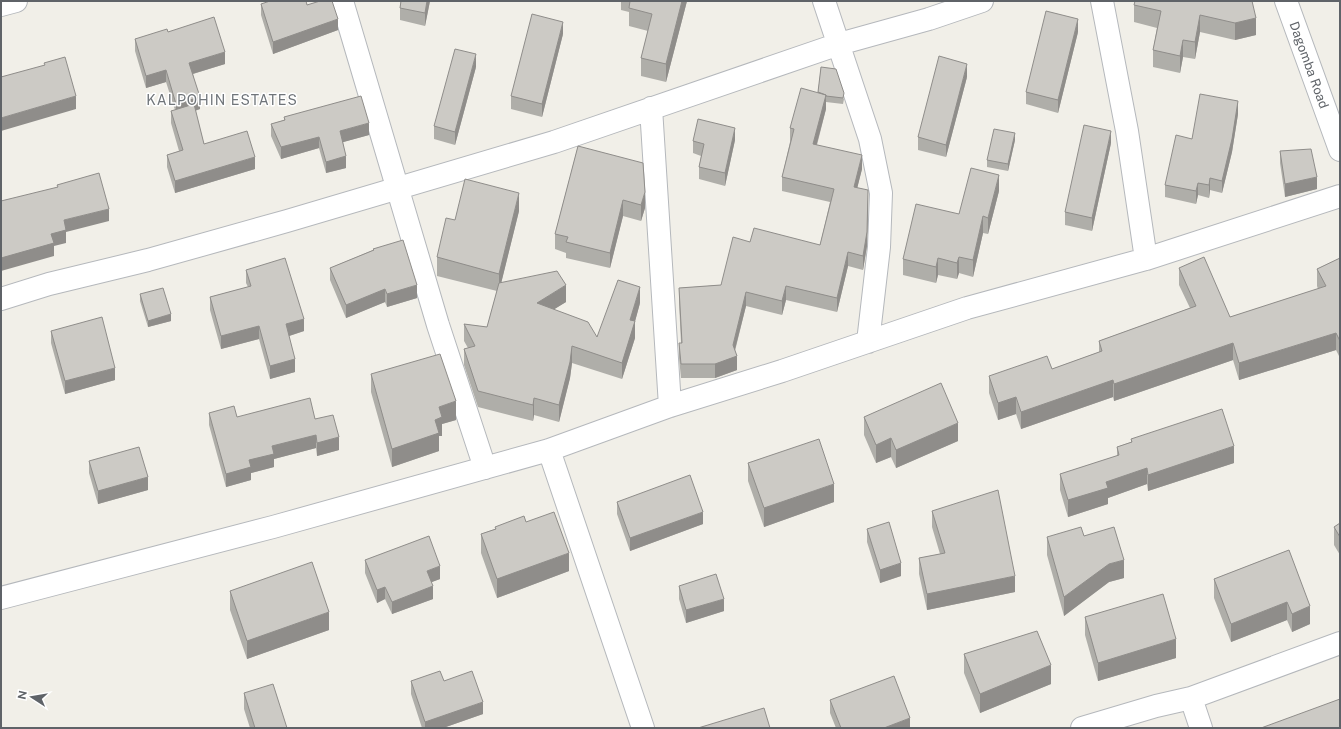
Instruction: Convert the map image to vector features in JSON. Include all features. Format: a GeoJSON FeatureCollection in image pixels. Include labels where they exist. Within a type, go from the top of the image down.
{"type":"FeatureCollection","features":[{"type":"Feature","properties":{"kind":"street"},"geometry":{"type":"LineString","coordinates":[[1,5],[16,1]]}},
{"type":"Feature","properties":{"kind":"street"},"geometry":{"type":"LineString","coordinates":[[342,1],[438,325],[485,468]]}},
{"type":"Feature","properties":{"kind":"street"},"geometry":{"type":"LineString","coordinates":[[824,1],[870,139],[881,192],[879,247],[868,342]]}},
{"type":"Feature","properties":{"kind":"street"},"geometry":{"type":"LineString","coordinates":[[1,299],[49,284],[155,258],[397,189],[554,142],[839,44],[928,19],[982,1]]}},
{"type":"Feature","properties":{"kind":"street"},"geometry":{"type":"LineString","coordinates":[[1102,1],[1127,131],[1146,259]]}},
{"type":"Feature","properties":{"kind":"street","name":"Dagomba Road"},"geometry":{"type":"LineString","coordinates":[[1286,1],[1340,150]]}},
{"type":"Feature","properties":{"kind":"street"},"geometry":{"type":"LineString","coordinates":[[651,108],[670,406]]}},
{"type":"Feature","properties":{"kind":"street"},"geometry":{"type":"LineString","coordinates":[[1,598],[273,527],[549,450],[670,406],[782,371],[967,308],[1146,259],[1340,196]]}},
{"type":"Feature","properties":{"kind":"street"},"geometry":{"type":"LineString","coordinates":[[549,450],[643,728]]}},
{"type":"Feature","properties":{"kind":"street"},"geometry":{"type":"LineString","coordinates":[[1082,728],[1156,706],[1191,698],[1340,643]]}},
{"type":"Feature","properties":{"kind":"street"},"geometry":{"type":"LineString","coordinates":[[1191,698],[1201,728]]}},
{"type":"Feature","properties":{"kind":"building"},"geometry":{"type":"Polygon","coordinates":[[[270,1],[306,1],[307,5],[320,1],[332,1],[338,19],[273,42],[261,4],[270,1]]]}},
{"type":"Feature","properties":{"kind":"building"},"geometry":{"type":"Polygon","coordinates":[[[401,1],[427,1],[425,13],[400,8],[401,1]]]}},
{"type":"Feature","properties":{"kind":"building"},"geometry":{"type":"Polygon","coordinates":[[[630,1],[682,1],[666,64],[641,58],[652,14],[629,8],[630,1]]]}},
{"type":"Feature","properties":{"kind":"building"},"geometry":{"type":"Polygon","coordinates":[[[1135,1],[1252,1],[1256,18],[1235,23],[1200,15],[1195,42],[1183,40],[1180,56],[1153,50],[1161,11],[1134,5],[1135,1]]]}},
{"type":"Feature","properties":{"kind":"building"},"geometry":{"type":"Polygon","coordinates":[[[1046,11],[1078,19],[1058,100],[1026,92],[1046,11]]]}},
{"type":"Feature","properties":{"kind":"building"},"geometry":{"type":"Polygon","coordinates":[[[532,14],[563,22],[542,104],[511,96],[532,14]]]}},
{"type":"Feature","properties":{"kind":"building"},"geometry":{"type":"Polygon","coordinates":[[[214,17],[225,52],[189,63],[200,97],[176,104],[166,70],[146,76],[135,39],[167,29],[168,32],[214,17]]]}},
{"type":"Feature","properties":{"kind":"building"},"geometry":{"type":"Polygon","coordinates":[[[455,49],[476,54],[455,132],[434,126],[455,49]]]}},
{"type":"Feature","properties":{"kind":"building"},"geometry":{"type":"Polygon","coordinates":[[[939,56],[967,64],[946,145],[918,137],[939,56]]]}},
{"type":"Feature","properties":{"kind":"building"},"geometry":{"type":"Polygon","coordinates":[[[65,57],[76,96],[1,118],[1,77],[45,65],[44,63],[65,57]]]}},
{"type":"Feature","properties":{"kind":"building"},"geometry":{"type":"Polygon","coordinates":[[[821,67],[836,69],[844,93],[843,98],[826,96],[818,92],[821,67]]]}},
{"type":"Feature","properties":{"kind":"building"},"geometry":{"type":"Polygon","coordinates":[[[801,88],[826,95],[813,144],[862,155],[854,187],[868,190],[867,232],[863,256],[848,252],[837,298],[786,286],[782,301],[746,292],[733,345],[737,356],[715,364],[681,364],[679,343],[682,343],[679,288],[721,285],[733,237],[750,242],[754,228],[820,245],[834,189],[782,177],[794,129],[790,128],[801,88]]]}},
{"type":"Feature","properties":{"kind":"building"},"geometry":{"type":"Polygon","coordinates":[[[1200,94],[1238,101],[1232,139],[1222,181],[1210,178],[1209,185],[1198,183],[1196,191],[1165,185],[1176,135],[1192,139],[1200,94]]]}},
{"type":"Feature","properties":{"kind":"building"},"geometry":{"type":"Polygon","coordinates":[[[361,96],[369,123],[340,131],[346,156],[326,162],[319,137],[281,147],[271,124],[285,120],[284,117],[361,96]]]}},
{"type":"Feature","properties":{"kind":"building"},"geometry":{"type":"Polygon","coordinates":[[[194,104],[204,144],[247,131],[255,157],[175,181],[167,155],[183,150],[171,111],[194,104]]]}},
{"type":"Feature","properties":{"kind":"building"},"geometry":{"type":"Polygon","coordinates":[[[698,119],[735,128],[725,173],[699,167],[704,144],[693,141],[698,119]]]}},
{"type":"Feature","properties":{"kind":"building"},"geometry":{"type":"Polygon","coordinates":[[[1084,125],[1111,131],[1092,218],[1065,212],[1084,125]]]}},
{"type":"Feature","properties":{"kind":"building"},"geometry":{"type":"Polygon","coordinates":[[[994,129],[1015,133],[1008,164],[987,160],[994,129]]]}},
{"type":"Feature","properties":{"kind":"building"},"geometry":{"type":"Polygon","coordinates":[[[578,146],[643,163],[645,192],[641,205],[623,200],[610,253],[566,242],[568,237],[555,234],[578,146]]]}},
{"type":"Feature","properties":{"kind":"building"},"geometry":{"type":"Polygon","coordinates":[[[1311,149],[1317,177],[1285,184],[1280,151],[1311,149]]]}},
{"type":"Feature","properties":{"kind":"building"},"geometry":{"type":"Polygon","coordinates":[[[971,168],[999,175],[988,218],[983,216],[973,260],[959,257],[957,263],[938,258],[936,267],[903,259],[916,204],[959,214],[971,168]]]}},
{"type":"Feature","properties":{"kind":"building"},"geometry":{"type":"Polygon","coordinates":[[[99,173],[109,209],[64,220],[66,230],[51,234],[54,243],[1,258],[1,201],[58,187],[57,185],[99,173]]]}},
{"type":"Feature","properties":{"kind":"building"},"geometry":{"type":"Polygon","coordinates":[[[465,179],[519,193],[499,274],[437,257],[446,218],[455,220],[465,179]]]}},
{"type":"Feature","properties":{"kind":"building"},"geometry":{"type":"Polygon","coordinates":[[[403,240],[417,285],[387,294],[385,289],[346,305],[330,268],[374,250],[373,249],[403,240]]]}},
{"type":"Feature","properties":{"kind":"building"},"geometry":{"type":"Polygon","coordinates":[[[1204,257],[1230,317],[1326,286],[1317,269],[1340,258],[1340,341],[1336,333],[1239,363],[1233,343],[1114,384],[1113,380],[1021,412],[1016,397],[998,403],[989,376],[1047,356],[1052,369],[1102,351],[1099,341],[1196,306],[1179,268],[1204,257]]]}},
{"type":"Feature","properties":{"kind":"building"},"geometry":{"type":"Polygon","coordinates":[[[285,258],[304,319],[286,324],[295,359],[270,366],[259,326],[221,336],[210,297],[251,286],[246,270],[285,258]]]}},
{"type":"Feature","properties":{"kind":"building"},"geometry":{"type":"Polygon","coordinates":[[[557,271],[566,285],[537,303],[588,322],[597,337],[618,280],[640,287],[630,320],[635,321],[622,363],[572,346],[570,362],[559,405],[534,398],[533,405],[478,391],[464,349],[475,346],[464,324],[487,327],[499,283],[557,271]]]}},
{"type":"Feature","properties":{"kind":"building"},"geometry":{"type":"Polygon","coordinates":[[[163,288],[171,314],[148,321],[140,294],[163,288]]]}},
{"type":"Feature","properties":{"kind":"building"},"geometry":{"type":"Polygon","coordinates":[[[102,317],[115,368],[65,381],[51,331],[102,317]]]}},
{"type":"Feature","properties":{"kind":"building"},"geometry":{"type":"Polygon","coordinates":[[[440,354],[456,401],[439,407],[442,417],[435,420],[439,433],[392,449],[371,374],[440,354]]]}},
{"type":"Feature","properties":{"kind":"building"},"geometry":{"type":"Polygon","coordinates":[[[941,383],[958,423],[896,450],[891,438],[876,445],[864,417],[941,383]]]}},
{"type":"Feature","properties":{"kind":"building"},"geometry":{"type":"Polygon","coordinates":[[[310,398],[315,419],[333,415],[339,437],[317,443],[316,435],[272,446],[274,454],[249,460],[251,467],[226,474],[209,413],[234,406],[237,417],[310,398]]]}},
{"type":"Feature","properties":{"kind":"building"},"geometry":{"type":"Polygon","coordinates":[[[1222,409],[1234,446],[1148,475],[1147,468],[1106,482],[1108,488],[1068,500],[1060,474],[1119,455],[1117,447],[1132,442],[1131,439],[1222,409]]]}},
{"type":"Feature","properties":{"kind":"building"},"geometry":{"type":"Polygon","coordinates":[[[819,439],[834,484],[764,508],[748,463],[819,439]]]}},
{"type":"Feature","properties":{"kind":"building"},"geometry":{"type":"Polygon","coordinates":[[[139,447],[148,477],[98,491],[89,461],[139,447]]]}},
{"type":"Feature","properties":{"kind":"building"},"geometry":{"type":"Polygon","coordinates":[[[690,475],[703,512],[630,538],[617,502],[690,475]]]}},
{"type":"Feature","properties":{"kind":"building"},"geometry":{"type":"Polygon","coordinates":[[[998,490],[1015,576],[927,594],[919,558],[945,553],[932,511],[998,490]]]}},
{"type":"Feature","properties":{"kind":"building"},"geometry":{"type":"Polygon","coordinates":[[[554,512],[569,553],[497,579],[481,534],[524,516],[526,522],[554,512]]]}},
{"type":"Feature","properties":{"kind":"building"},"geometry":{"type":"Polygon","coordinates":[[[889,522],[901,563],[880,570],[867,529],[889,522]]]}},
{"type":"Feature","properties":{"kind":"building"},"geometry":{"type":"Polygon","coordinates":[[[1340,523],[1340,537],[1334,527],[1340,523]]]}},
{"type":"Feature","properties":{"kind":"building"},"geometry":{"type":"Polygon","coordinates":[[[1081,527],[1084,536],[1114,527],[1124,560],[1109,564],[1064,597],[1047,537],[1081,527]]]}},
{"type":"Feature","properties":{"kind":"building"},"geometry":{"type":"Polygon","coordinates":[[[429,536],[440,566],[427,571],[433,586],[392,602],[385,587],[377,590],[365,560],[429,536]]]}},
{"type":"Feature","properties":{"kind":"building"},"geometry":{"type":"Polygon","coordinates":[[[1289,550],[1310,606],[1292,614],[1287,602],[1231,624],[1214,579],[1289,550]]]}},
{"type":"Feature","properties":{"kind":"building"},"geometry":{"type":"Polygon","coordinates":[[[312,562],[329,612],[247,641],[230,591],[312,562]]]}},
{"type":"Feature","properties":{"kind":"building"},"geometry":{"type":"Polygon","coordinates":[[[716,574],[724,599],[686,610],[679,586],[716,574]]]}},
{"type":"Feature","properties":{"kind":"building"},"geometry":{"type":"Polygon","coordinates":[[[1163,594],[1176,639],[1098,663],[1085,617],[1163,594]]]}},
{"type":"Feature","properties":{"kind":"building"},"geometry":{"type":"Polygon","coordinates":[[[1037,631],[1051,665],[980,694],[964,654],[1037,631]]]}},
{"type":"Feature","properties":{"kind":"building"},"geometry":{"type":"Polygon","coordinates":[[[440,671],[444,681],[472,671],[483,702],[425,722],[411,681],[440,671]]]}},
{"type":"Feature","properties":{"kind":"building"},"geometry":{"type":"Polygon","coordinates":[[[894,676],[910,718],[884,728],[841,728],[830,700],[894,676]]]}},
{"type":"Feature","properties":{"kind":"building"},"geometry":{"type":"Polygon","coordinates":[[[273,684],[287,728],[255,728],[244,693],[273,684]]]}},
{"type":"Feature","properties":{"kind":"building"},"geometry":{"type":"Polygon","coordinates":[[[1340,699],[1340,728],[1261,728],[1340,699]]]}},
{"type":"Feature","properties":{"kind":"building"},"geometry":{"type":"Polygon","coordinates":[[[764,708],[770,728],[698,728],[764,708]]]}},
{"type":"Feature","properties":{"kind":"district","name":"KALPOHIN ESTATES"},"geometry":{"type":"Point","coordinates":[222,100]}}]}
